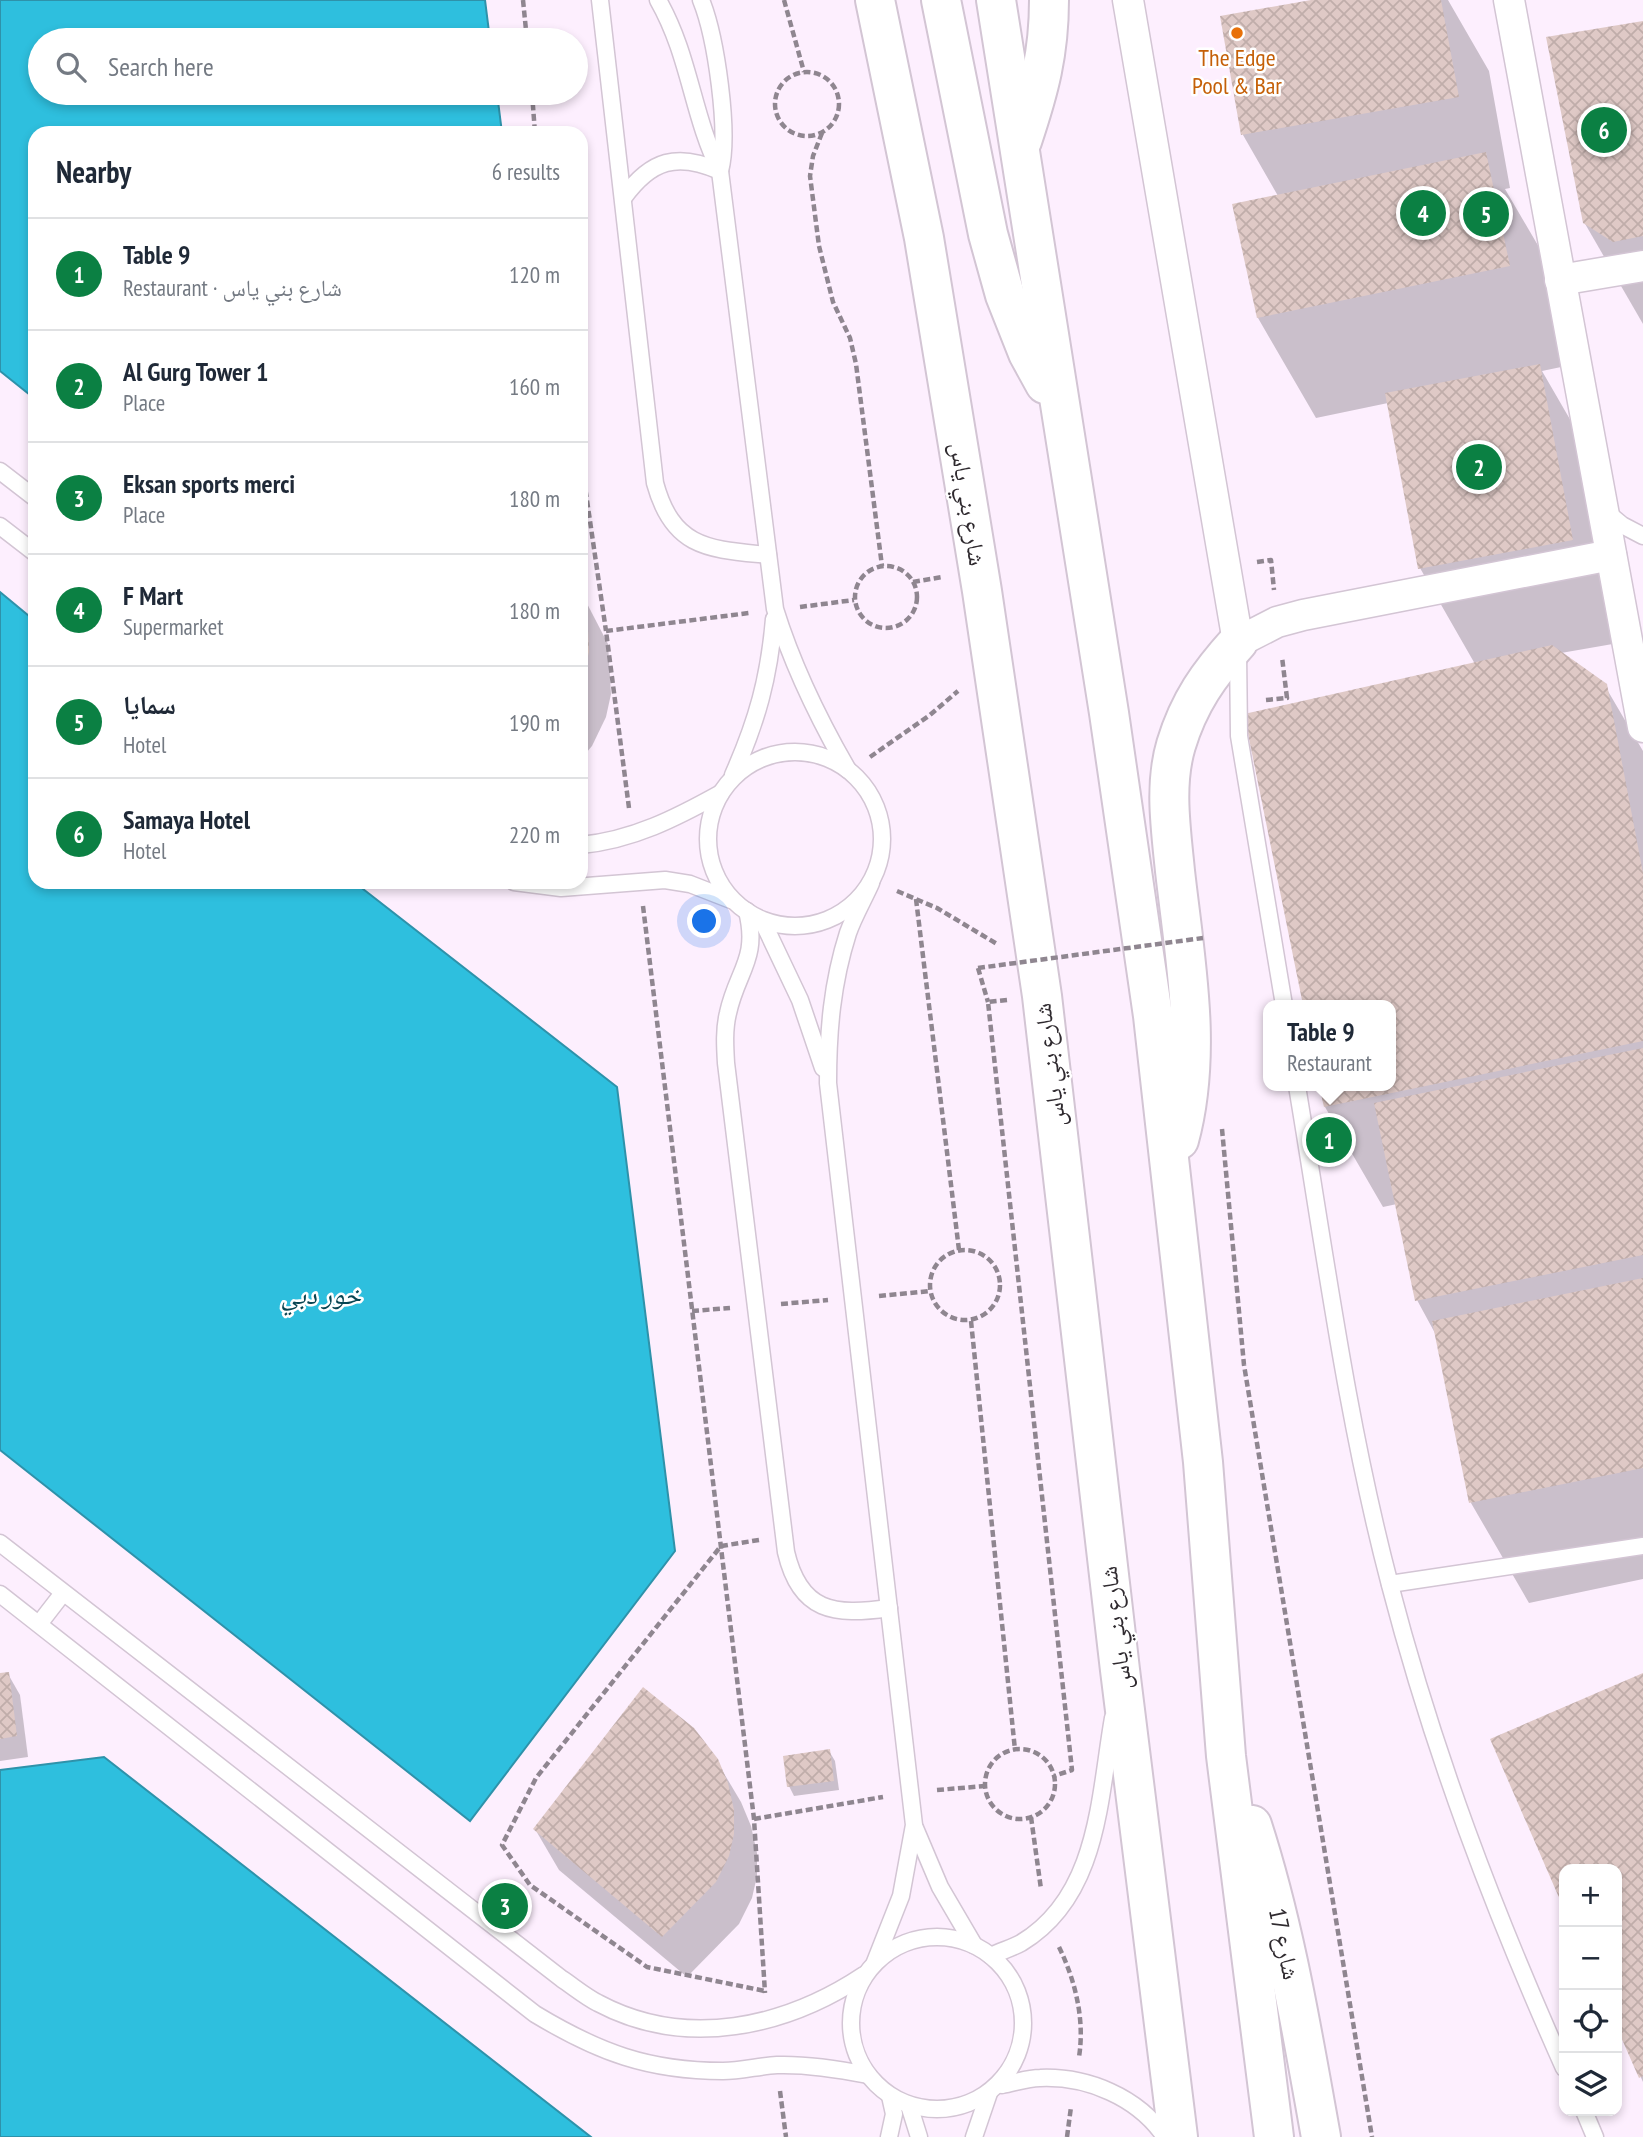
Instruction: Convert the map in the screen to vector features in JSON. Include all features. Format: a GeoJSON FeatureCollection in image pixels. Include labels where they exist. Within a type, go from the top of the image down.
{"type":"FeatureCollection","features":[{"type":"Feature","properties":{"kind":"main road","name":"شارع بني ياس"},"geometry":{"type":"LineString","coordinates":[[875,0],[924,238],[982,591],[1042,996],[1120,1670],[1178,2137]]}},
{"type":"Feature","properties":{"kind":"main road"},"geometry":{"type":"LineString","coordinates":[[941,0],[988,234],[1005,295],[1028,353],[1061,414]]}},
{"type":"Feature","properties":{"kind":"main road"},"geometry":{"type":"LineString","coordinates":[[996,0],[1130,851],[1171,1169],[1203,1462],[1226,1756],[1274,2137]]}},
{"type":"Feature","properties":{"kind":"main road"},"geometry":{"type":"LineString","coordinates":[[1020,146],[1041,83],[1049,31],[1049,0]]}},
{"type":"Feature","properties":{"kind":"main road"},"geometry":{"type":"LineString","coordinates":[[1171,1169],[1191,1080],[1192,1034],[1169,788],[1175,747],[1189,708],[1210,673],[1238,642]]}},
{"type":"Feature","properties":{"kind":"main road","name":"شارع 17"},"geometry":{"type":"LineString","coordinates":[[1226,1756],[1269,1876],[1285,1938],[1321,2137]]}},
{"type":"Feature","properties":{"kind":"street"},"geometry":{"type":"LineString","coordinates":[[1128,0],[1238,642],[1277,622],[1303,615],[1611,555]]}},
{"type":"Feature","properties":{"kind":"street"},"geometry":{"type":"LineString","coordinates":[[1508,0],[1643,727]]}},
{"type":"Feature","properties":{"kind":"street"},"geometry":{"type":"LineString","coordinates":[[1560,280],[1643,266]]}},
{"type":"Feature","properties":{"kind":"lane"},"geometry":{"type":"LineString","coordinates":[[600,0],[655,483],[660,501],[675,525],[698,543],[716,550],[768,555]]}},
{"type":"Feature","properties":{"kind":"lane"},"geometry":{"type":"LineString","coordinates":[[658,0],[667,15],[685,61],[706,141],[720,171],[775,609],[805,692],[848,770],[865,788],[878,810],[883,835],[880,860],[849,930],[835,980],[828,1031],[828,1083],[914,1825],[940,1887],[974,1945]]}},
{"type":"Feature","properties":{"kind":"lane"},"geometry":{"type":"LineString","coordinates":[[701,0],[713,49],[724,126],[720,171]]}},
{"type":"Feature","properties":{"kind":"lane"},"geometry":{"type":"LineString","coordinates":[[624,197],[637,179],[655,167],[677,161],[699,162],[720,171]]}},
{"type":"Feature","properties":{"kind":"lane"},"geometry":{"type":"LineString","coordinates":[[0,471],[28,493]]}},
{"type":"Feature","properties":{"kind":"lane"},"geometry":{"type":"LineString","coordinates":[[1603,509],[1622,525],[1643,536]]}},
{"type":"Feature","properties":{"kind":"lane"},"geometry":{"type":"LineString","coordinates":[[0,526],[28,548]]}},
{"type":"Feature","properties":{"kind":"lane"},"geometry":{"type":"LineString","coordinates":[[775,609],[771,654],[763,697],[749,740],[711,816],[708,839],[712,863],[721,885],[742,907],[751,930],[751,948],[728,1013],[725,1037],[790,1572],[801,1589],[817,1603],[836,1611],[856,1613],[889,1608]]}},
{"type":"Feature","properties":{"kind":"lane"},"geometry":{"type":"LineString","coordinates":[[1238,642],[1239,736],[1283,1000]]}},
{"type":"Feature","properties":{"kind":"lane"},"geometry":{"type":"LineString","coordinates":[[588,844],[632,836],[663,824],[726,787],[751,763],[775,754],[800,752],[826,757],[848,770]]}},
{"type":"Feature","properties":{"kind":"lane"},"geometry":{"type":"LineString","coordinates":[[588,887],[665,880],[690,884],[714,892],[762,920],[787,926],[812,925],[835,917],[855,903],[871,883]]}},
{"type":"Feature","properties":{"kind":"lane"},"geometry":{"type":"LineString","coordinates":[[762,920],[800,1000],[828,1083]]}},
{"type":"Feature","properties":{"kind":"lane"},"geometry":{"type":"LineString","coordinates":[[1298,1091],[1348,1394],[1390,1584],[1423,1705],[1456,1805],[1494,1905],[1559,2055]]}},
{"type":"Feature","properties":{"kind":"lane"},"geometry":{"type":"LineString","coordinates":[[0,1543],[562,1979],[598,2003],[639,2020],[681,2028],[725,2028],[767,2020],[802,2010],[823,2000],[870,1968],[892,1949],[911,1940],[954,1938],[974,1945],[991,1956],[1010,1978],[1021,2004],[1023,2032],[1016,2059],[996,2089],[974,2137]]}},
{"type":"Feature","properties":{"kind":"lane"},"geometry":{"type":"LineString","coordinates":[[1390,1584],[1643,1546]]}},
{"type":"Feature","properties":{"kind":"lane"},"geometry":{"type":"LineString","coordinates":[[38,1624],[63,1593]]}},
{"type":"Feature","properties":{"kind":"lane"},"geometry":{"type":"LineString","coordinates":[[0,1594],[535,2014],[578,2040],[626,2058],[675,2069],[726,2071],[776,2065],[828,2068],[868,2076]]}},
{"type":"Feature","properties":{"kind":"lane"},"geometry":{"type":"LineString","coordinates":[[991,1956],[1020,1943],[1046,1925],[1067,1901],[1082,1874],[1092,1844],[1120,1670]]}},
{"type":"Feature","properties":{"kind":"lane"},"geometry":{"type":"LineString","coordinates":[[914,1825],[901,1896],[890,1929],[853,1999],[850,2026],[855,2052],[868,2076],[890,2096],[909,2105],[936,2110],[964,2106],[996,2089],[1038,2078],[1075,2080],[1109,2091],[1138,2109],[1165,2137]]}},
{"type":"Feature","properties":{"kind":"lane"},"geometry":{"type":"LineString","coordinates":[[889,2137],[894,2114],[890,2096]]}},
{"type":"Feature","properties":{"kind":"lane"},"geometry":{"type":"LineString","coordinates":[[909,2105],[919,2137]]}},
{"type":"Feature","properties":{"kind":"lane"},"geometry":{"type":"LineString","coordinates":[[1586,2116],[1595,2137]]}},
{"type":"Feature","properties":{"kind":"path"},"geometry":{"type":"LineString","coordinates":[[523,0],[526,28]]}},
{"type":"Feature","properties":{"kind":"path"},"geometry":{"type":"LineString","coordinates":[[784,0],[804,72]]}},
{"type":"Feature","properties":{"kind":"path"},"geometry":{"type":"LineString","coordinates":[[822,134],[810,137],[797,135],[786,129],[778,119],[776,94],[782,83],[792,75],[804,72],[828,79],[836,90],[839,102],[838,114],[822,134],[813,156],[810,176],[819,246],[833,302],[850,338],[856,364],[882,566]]}},
{"type":"Feature","properties":{"kind":"path"},"geometry":{"type":"LineString","coordinates":[[533,105],[534,126]]}},
{"type":"Feature","properties":{"kind":"path"},"geometry":{"type":"LineString","coordinates":[[588,506],[632,836]]}},
{"type":"Feature","properties":{"kind":"path"},"geometry":{"type":"LineString","coordinates":[[882,566],[894,566],[905,572],[917,593],[916,606],[911,617],[901,625],[889,628],[877,627],[866,621],[858,612],[854,600],[861,577],[870,569],[882,566]]}},
{"type":"Feature","properties":{"kind":"path"},"geometry":{"type":"LineString","coordinates":[[606,631],[854,600]]}},
{"type":"Feature","properties":{"kind":"path"},"geometry":{"type":"LineString","coordinates":[[848,770],[898,739],[959,690]]}},
{"type":"Feature","properties":{"kind":"path"},"geometry":{"type":"LineString","coordinates":[[640,881],[754,1819],[767,2020]]}},
{"type":"Feature","properties":{"kind":"path"},"geometry":{"type":"LineString","coordinates":[[871,883],[916,899],[968,925],[998,945]]}},
{"type":"Feature","properties":{"kind":"path"},"geometry":{"type":"LineString","coordinates":[[916,899],[959,1250]]}},
{"type":"Feature","properties":{"kind":"path"},"geometry":{"type":"LineString","coordinates":[[1054,1776],[1072,1770],[988,1002],[978,968],[1203,938]]}},
{"type":"Feature","properties":{"kind":"path"},"geometry":{"type":"LineString","coordinates":[[988,1002],[1042,996]]}},
{"type":"Feature","properties":{"kind":"path"},"geometry":{"type":"LineString","coordinates":[[1221,1119],[1244,1365],[1372,2137]]}},
{"type":"Feature","properties":{"kind":"path"},"geometry":{"type":"LineString","coordinates":[[959,1250],[973,1251],[985,1256],[995,1266],[1000,1279],[994,1306],[971,1321],[957,1320],[945,1314],[935,1304],[930,1291],[930,1278],[935,1265],[946,1255],[959,1250]]}},
{"type":"Feature","properties":{"kind":"path"},"geometry":{"type":"LineString","coordinates":[[692,1311],[930,1291]]}},
{"type":"Feature","properties":{"kind":"path"},"geometry":{"type":"LineString","coordinates":[[971,1321],[1015,1749]]}},
{"type":"Feature","properties":{"kind":"path"},"geometry":{"type":"LineString","coordinates":[[765,1991],[647,1967],[530,1885],[502,1846],[536,1778],[721,1546],[784,1536]]}},
{"type":"Feature","properties":{"kind":"path"},"geometry":{"type":"LineString","coordinates":[[1015,1749],[1028,1750],[1039,1755],[1049,1764],[1054,1776],[1051,1801],[1042,1811],[1031,1817],[1018,1819],[1006,1816],[995,1808],[988,1798],[985,1786],[986,1773],[993,1762],[1015,1749]]}},
{"type":"Feature","properties":{"kind":"path"},"geometry":{"type":"LineString","coordinates":[[754,1819],[910,1792],[985,1786]]}},
{"type":"Feature","properties":{"kind":"path"},"geometry":{"type":"LineString","coordinates":[[1031,1817],[1046,1925],[1069,1968],[1076,1992],[1080,2050],[1067,2137]]}},
{"type":"Feature","properties":{"kind":"path"},"geometry":{"type":"LineString","coordinates":[[776,2065],[786,2137]]}},
{"type":"Feature","properties":{"kind":"water"},"geometry":{"type":"Polygon","coordinates":[[[0,0],[485,0],[488,28],[28,28],[28,105],[498,105],[501,126],[28,126],[28,393],[0,371],[0,0]]]}},
{"type":"Feature","properties":{"kind":"water","name":"خور دبي"},"geometry":{"type":"Polygon","coordinates":[[[0,592],[28,615],[28,889],[363,889],[617,1087],[675,1551],[470,1821],[0,1450],[0,592]]]}},
{"type":"Feature","properties":{"kind":"water"},"geometry":{"type":"Polygon","coordinates":[[[104,1757],[591,2137],[0,2137],[0,1770],[104,1757]]]}},
{"type":"Feature","properties":{"kind":"building"},"geometry":{"type":"Polygon","coordinates":[[[1311,0],[1441,0],[1459,97],[1241,135],[1220,16],[1311,0]]]}},
{"type":"Feature","properties":{"kind":"building"},"geometry":{"type":"Polygon","coordinates":[[[1643,21],[1643,236],[1613,242],[1583,223],[1546,37],[1643,21]]]}},
{"type":"Feature","properties":{"kind":"building"},"geometry":{"type":"Polygon","coordinates":[[[1486,152],[1510,266],[1257,318],[1232,204],[1486,152]]]}},
{"type":"Feature","properties":{"kind":"building"},"geometry":{"type":"Polygon","coordinates":[[[1540,364],[1573,540],[1418,569],[1385,393],[1540,364]]]}},
{"type":"Feature","properties":{"kind":"building"},"geometry":{"type":"Polygon","coordinates":[[[1552,645],[1607,684],[1643,873],[1643,1041],[1324,1107],[1320,1091],[1396,1091],[1396,1000],[1302,1000],[1244,714],[1552,645]]]}},
{"type":"Feature","properties":{"kind":"building"},"geometry":{"type":"Polygon","coordinates":[[[1643,1048],[1643,1255],[1415,1301],[1374,1103],[1643,1048]]]}},
{"type":"Feature","properties":{"kind":"building"},"geometry":{"type":"Polygon","coordinates":[[[1643,1278],[1643,1468],[1469,1503],[1432,1321],[1643,1278]]]}},
{"type":"Feature","properties":{"kind":"building"},"geometry":{"type":"Polygon","coordinates":[[[9,1672],[17,1736],[0,1739],[0,1673],[9,1672]]]}},
{"type":"Feature","properties":{"kind":"building"},"geometry":{"type":"Polygon","coordinates":[[[1643,1673],[1643,2076],[1639,2078],[1622,2039],[1622,1864],[1559,1864],[1559,1898],[1490,1739],[1643,1673]]]}},
{"type":"Feature","properties":{"kind":"building"},"geometry":{"type":"Polygon","coordinates":[[[643,1687],[694,1728],[718,1759],[728,1783],[734,1810],[734,1834],[729,1856],[716,1882],[662,1937],[533,1829],[643,1687]]]}},
{"type":"Feature","properties":{"kind":"building"},"geometry":{"type":"Polygon","coordinates":[[[830,1749],[834,1781],[787,1787],[783,1756],[830,1749]]]}},
{"type":"Feature","properties":{"kind":"place","name":"The Edge Pool & Bar"},"geometry":{"type":"Point","coordinates":[1237,33]}},
{"type":"Feature","properties":{"kind":"place","name":"Samaya Hotel"},"geometry":{"type":"Point","coordinates":[1604,130]}},
{"type":"Feature","properties":{"kind":"place","name":"F Mart"},"geometry":{"type":"Point","coordinates":[1423,213]}},
{"type":"Feature","properties":{"kind":"place","name":"سمايا"},"geometry":{"type":"Point","coordinates":[1486,214]}},
{"type":"Feature","properties":{"kind":"place","name":"Al Gurg Tower 1"},"geometry":{"type":"Point","coordinates":[1479,467]}},
{"type":"Feature","properties":{"kind":"place","name":"Table 9"},"geometry":{"type":"Point","coordinates":[1329,1140]}},
{"type":"Feature","properties":{"kind":"place","name":"Eksan sports merci"},"geometry":{"type":"Point","coordinates":[505,1906]}}]}
